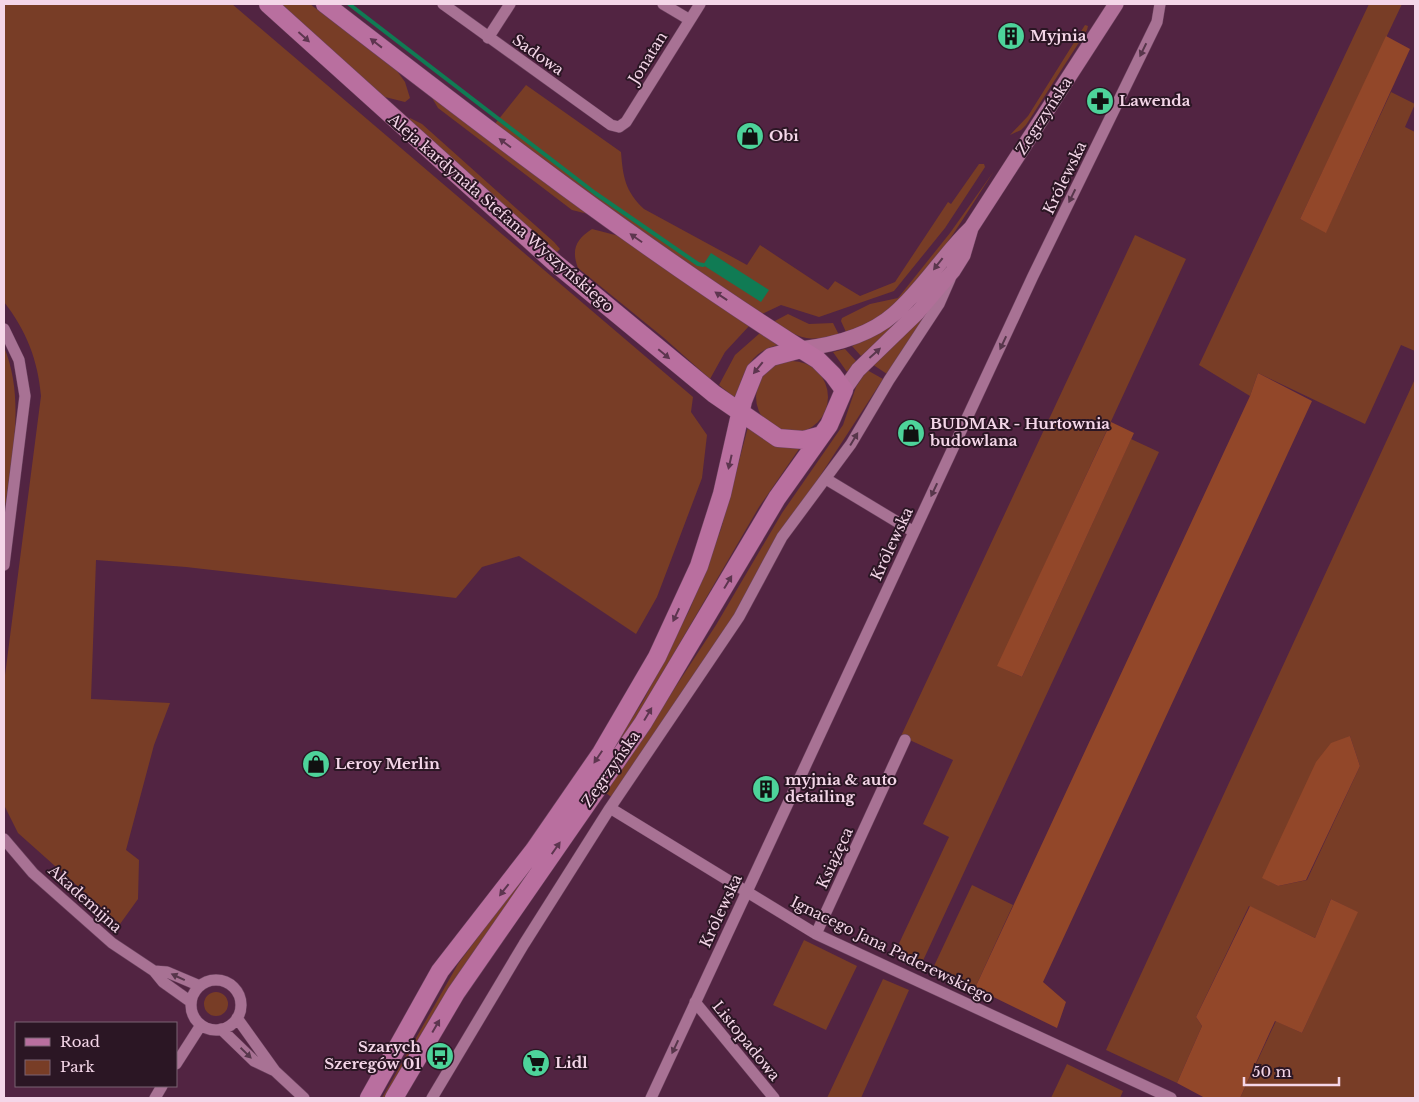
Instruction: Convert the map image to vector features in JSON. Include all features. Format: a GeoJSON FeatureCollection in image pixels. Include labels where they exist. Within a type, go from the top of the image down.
{"type":"FeatureCollection","features":[{"type":"Feature","properties":{"kind":"main road","name":"Aleja kardynała Stefana Wyszyńskiego"},"geometry":{"type":"LineString","coordinates":[[268,4],[554,262],[741,415]]}},
{"type":"Feature","properties":{"kind":"main road"},"geometry":{"type":"LineString","coordinates":[[325,4],[547,174],[669,261],[801,349],[823,364],[844,390],[832,420],[822,435],[811,439],[787,440],[768,434],[741,415],[748,388],[755,371],[761,363],[776,355],[801,349]]}},
{"type":"Feature","properties":{"kind":"main road","name":"Zegrzyńska"},"geometry":{"type":"LineString","coordinates":[[801,349],[835,344],[885,321],[912,296],[949,250],[971,228],[1116,4]]}},
{"type":"Feature","properties":{"kind":"main road","name":"Zegrzyńska"},"geometry":{"type":"LineString","coordinates":[[844,390],[858,370],[918,312],[953,271],[963,255],[971,228]]}},
{"type":"Feature","properties":{"kind":"main road","name":"Zegrzyńska"},"geometry":{"type":"LineString","coordinates":[[369,1098],[440,971],[534,850],[601,753],[657,657],[699,566],[722,494],[741,415]]}},
{"type":"Feature","properties":{"kind":"main road","name":"Zegrzyńska"},"geometry":{"type":"LineString","coordinates":[[394,1098],[456,993],[643,724],[777,498],[822,435]]}},
{"type":"Feature","properties":{"kind":"street","name":"Sadowa"},"geometry":{"type":"LineString","coordinates":[[443,4],[611,125],[619,127]]}},
{"type":"Feature","properties":{"kind":"street"},"geometry":{"type":"LineString","coordinates":[[488,38],[510,4]]}},
{"type":"Feature","properties":{"kind":"street"},"geometry":{"type":"LineString","coordinates":[[663,4],[690,20]]}},
{"type":"Feature","properties":{"kind":"street","name":"Jonatan"},"geometry":{"type":"LineString","coordinates":[[619,127],[626,122],[700,4]]}},
{"type":"Feature","properties":{"kind":"street","name":"Królewska"},"geometry":{"type":"LineString","coordinates":[[650,1098],[1033,276],[1157,22],[1160,4]]}},
{"type":"Feature","properties":{"kind":"street"},"geometry":{"type":"LineString","coordinates":[[432,1098],[524,944],[610,808],[739,617],[782,537],[851,444],[888,380],[939,304],[953,271]]}},
{"type":"Feature","properties":{"kind":"street"},"geometry":{"type":"LineString","coordinates":[[4,329],[19,360],[25,396],[4,566]]}},
{"type":"Feature","properties":{"kind":"street"},"geometry":{"type":"LineString","coordinates":[[826,479],[914,532]]}},
{"type":"Feature","properties":{"kind":"street","name":"Książęca"},"geometry":{"type":"LineString","coordinates":[[816,934],[905,740]]}},
{"type":"Feature","properties":{"kind":"street","name":"Ignacego Jana Paderewskiego"},"geometry":{"type":"LineString","coordinates":[[610,808],[816,934],[1171,1098]]}},
{"type":"Feature","properties":{"kind":"street","name":"Akademijna"},"geometry":{"type":"LineString","coordinates":[[4,839],[33,873],[84,919],[112,943],[154,971],[163,982],[191,1002]]}},
{"type":"Feature","properties":{"kind":"street","name":"Akademijna"},"geometry":{"type":"LineString","coordinates":[[154,971],[167,972],[200,986]]}},
{"type":"Feature","properties":{"kind":"street"},"geometry":{"type":"LineString","coordinates":[[217,980],[233,988],[240,1004],[237,1018],[221,1029],[211,1030],[202,1025],[194,1018],[191,1002],[200,986],[217,980]]}},
{"type":"Feature","properties":{"kind":"street","name":"Listopadowa"},"geometry":{"type":"LineString","coordinates":[[695,1002],[774,1098]]}},
{"type":"Feature","properties":{"kind":"street"},"geometry":{"type":"LineString","coordinates":[[237,1018],[275,1071],[304,1098]]}},
{"type":"Feature","properties":{"kind":"street"},"geometry":{"type":"LineString","coordinates":[[178,1061],[202,1025]]}},
{"type":"Feature","properties":{"kind":"street"},"geometry":{"type":"LineString","coordinates":[[221,1029],[254,1061],[275,1071]]}},
{"type":"Feature","properties":{"kind":"street"},"geometry":{"type":"LineString","coordinates":[[154,1098],[161,1087]]}},
{"type":"Feature","properties":{"kind":"green space"},"geometry":{"type":"Polygon","coordinates":[[[4,4],[232,4],[693,397],[691,412],[707,435],[702,478],[657,597],[636,634],[519,556],[482,567],[456,598],[186,567],[96,560],[91,699],[170,703],[154,745],[126,850],[139,860],[138,899],[120,924],[18,833],[4,805],[4,683],[41,396],[37,370],[30,346],[19,323],[4,302],[4,4]]]}},
{"type":"Feature","properties":{"kind":"green space"},"geometry":{"type":"Polygon","coordinates":[[[277,4],[310,4],[397,71],[405,82],[410,98],[405,102],[381,96],[277,4]]]}},
{"type":"Feature","properties":{"kind":"green space"},"geometry":{"type":"Polygon","coordinates":[[[1369,4],[1402,4],[1300,219],[1326,232],[1391,92],[1415,104],[1405,127],[1415,132],[1415,351],[1401,345],[1365,424],[1258,373],[1250,396],[1199,365],[1369,4]]]}},
{"type":"Feature","properties":{"kind":"green space"},"geometry":{"type":"Polygon","coordinates":[[[1085,25],[1088,26],[1087,30],[1026,125],[1021,130],[1010,135],[1028,116],[1085,25]]]}},
{"type":"Feature","properties":{"kind":"green space"},"geometry":{"type":"Polygon","coordinates":[[[526,85],[621,152],[626,183],[633,196],[644,209],[747,265],[760,245],[828,290],[835,281],[860,296],[895,282],[948,202],[951,204],[979,164],[984,164],[985,167],[945,228],[894,291],[819,317],[781,305],[762,314],[670,252],[494,125],[526,85]]]}},
{"type":"Feature","properties":{"kind":"green space"},"geometry":{"type":"Polygon","coordinates":[[[431,96],[588,214],[572,210],[438,108],[431,96]]]}},
{"type":"Feature","properties":{"kind":"green space"},"geometry":{"type":"Polygon","coordinates":[[[410,118],[422,124],[560,249],[556,253],[409,122],[410,118]]]}},
{"type":"Feature","properties":{"kind":"green space"},"geometry":{"type":"Polygon","coordinates":[[[994,171],[934,261],[906,294],[880,316],[846,332],[841,321],[842,318],[870,304],[898,298],[950,233],[994,171]]]}},
{"type":"Feature","properties":{"kind":"green space"},"geometry":{"type":"Polygon","coordinates":[[[592,229],[619,236],[750,325],[725,352],[710,379],[664,338],[578,268],[575,256],[576,246],[582,237],[592,229]]]}},
{"type":"Feature","properties":{"kind":"green space"},"geometry":{"type":"Polygon","coordinates":[[[1135,235],[1186,259],[998,666],[1022,677],[1131,439],[1159,452],[921,965],[895,952],[949,837],[923,824],[953,760],[901,736],[1135,235]]]}},
{"type":"Feature","properties":{"kind":"green space"},"geometry":{"type":"Polygon","coordinates":[[[935,300],[887,374],[872,364],[935,300]]]}},
{"type":"Feature","properties":{"kind":"green space"},"geometry":{"type":"Polygon","coordinates":[[[788,314],[809,324],[833,323],[839,335],[804,338],[773,322],[788,314]]]}},
{"type":"Feature","properties":{"kind":"green space"},"geometry":{"type":"Polygon","coordinates":[[[899,322],[881,341],[861,356],[852,346],[899,322]]]}},
{"type":"Feature","properties":{"kind":"green space"},"geometry":{"type":"Polygon","coordinates":[[[760,333],[778,345],[760,353],[749,365],[735,398],[719,385],[735,355],[760,333]]]}},
{"type":"Feature","properties":{"kind":"green space"},"geometry":{"type":"Polygon","coordinates":[[[4,347],[11,367],[16,409],[13,452],[4,515],[4,347]]]}},
{"type":"Feature","properties":{"kind":"green space"},"geometry":{"type":"Polygon","coordinates":[[[845,349],[856,361],[847,372],[833,352],[845,349]]]}},
{"type":"Feature","properties":{"kind":"green space"},"geometry":{"type":"Polygon","coordinates":[[[785,361],[799,361],[818,371],[828,390],[828,404],[818,423],[799,433],[785,433],[766,423],[756,404],[756,390],[766,371],[785,361]]]}},
{"type":"Feature","properties":{"kind":"green space"},"geometry":{"type":"Polygon","coordinates":[[[867,370],[883,379],[796,513],[719,642],[614,799],[606,793],[716,625],[782,513],[843,425],[856,387],[867,370]]]}},
{"type":"Feature","properties":{"kind":"green space"},"geometry":{"type":"Polygon","coordinates":[[[1415,379],[1415,1098],[1240,1098],[1276,1021],[1302,1033],[1357,912],[1331,899],[1315,938],[1249,906],[1196,1017],[1202,1026],[1177,1083],[1106,1050],[1415,379]],[[1350,736],[1263,878],[1278,886],[1307,880],[1360,766],[1350,736]]]}},
{"type":"Feature","properties":{"kind":"green space"},"geometry":{"type":"Polygon","coordinates":[[[748,427],[771,441],[790,447],[798,447],[799,449],[759,507],[631,727],[584,799],[470,957],[384,1098],[382,1098],[458,964],[581,798],[643,701],[690,609],[721,529],[748,427]]]}},
{"type":"Feature","properties":{"kind":"green space"},"geometry":{"type":"Polygon","coordinates":[[[972,885],[1013,905],[975,988],[936,971],[934,966],[972,885]]]}},
{"type":"Feature","properties":{"kind":"green space"},"geometry":{"type":"Polygon","coordinates":[[[804,940],[857,966],[826,1030],[773,1005],[804,940]]]}},
{"type":"Feature","properties":{"kind":"green space"},"geometry":{"type":"Polygon","coordinates":[[[883,979],[909,990],[861,1098],[827,1098],[883,979]]]}},
{"type":"Feature","properties":{"kind":"green space"},"geometry":{"type":"Polygon","coordinates":[[[216,992],[224,996],[228,1004],[224,1012],[216,1016],[208,1012],[204,1004],[208,996],[216,992]]]}},
{"type":"Feature","properties":{"kind":"green space"},"geometry":{"type":"Polygon","coordinates":[[[1067,1064],[1123,1091],[1120,1098],[1051,1098],[1067,1064]]]}},
{"type":"Feature","properties":{"kind":"shaded area"},"geometry":{"type":"Polygon","coordinates":[[[1386,36],[1410,49],[1326,233],[1300,219],[1386,36]]]}},
{"type":"Feature","properties":{"kind":"shaded area"},"geometry":{"type":"Polygon","coordinates":[[[711,253],[769,290],[761,302],[703,265],[711,253]]]}},
{"type":"Feature","properties":{"kind":"shaded area"},"geometry":{"type":"Polygon","coordinates":[[[1258,373],[1312,401],[1043,982],[1066,1002],[1057,1028],[975,988],[1250,396],[1258,373]]]}},
{"type":"Feature","properties":{"kind":"shaded area"},"geometry":{"type":"Polygon","coordinates":[[[1111,422],[1134,433],[1022,677],[997,666],[1111,422]]]}},
{"type":"Feature","properties":{"kind":"shaded area"},"geometry":{"type":"Polygon","coordinates":[[[1350,736],[1360,766],[1306,880],[1278,886],[1262,878],[1316,762],[1331,743],[1350,736]]]}},
{"type":"Feature","properties":{"kind":"shaded area"},"geometry":{"type":"Polygon","coordinates":[[[1331,899],[1358,912],[1302,1033],[1275,1021],[1240,1098],[1205,1098],[1177,1083],[1202,1026],[1196,1017],[1250,906],[1315,938],[1331,899]]]}},
{"type":"Feature","properties":{"kind":"waterway"},"geometry":{"type":"LineString","coordinates":[[349,4],[595,193],[698,264],[703,265]]}},
{"type":"Feature","properties":{"kind":"place","name":"Myjnia"},"geometry":{"type":"Point","coordinates":[1011,36]}},
{"type":"Feature","properties":{"kind":"place","name":"Lawenda"},"geometry":{"type":"Point","coordinates":[1100,101]}},
{"type":"Feature","properties":{"kind":"place","name":"Obi"},"geometry":{"type":"Point","coordinates":[750,136]}},
{"type":"Feature","properties":{"kind":"place","name":"BUDMAR - Hurtownia budowlana"},"geometry":{"type":"Point","coordinates":[911,433]}},
{"type":"Feature","properties":{"kind":"place","name":"Leroy Merlin"},"geometry":{"type":"Point","coordinates":[316,764]}},
{"type":"Feature","properties":{"kind":"place","name":"myjnia & auto detailing"},"geometry":{"type":"Point","coordinates":[766,789]}},
{"type":"Feature","properties":{"kind":"place","name":"Szarych Szeregów 01"},"geometry":{"type":"Point","coordinates":[440,1056]}},
{"type":"Feature","properties":{"kind":"place","name":"Lidl"},"geometry":{"type":"Point","coordinates":[536,1063]}}]}
